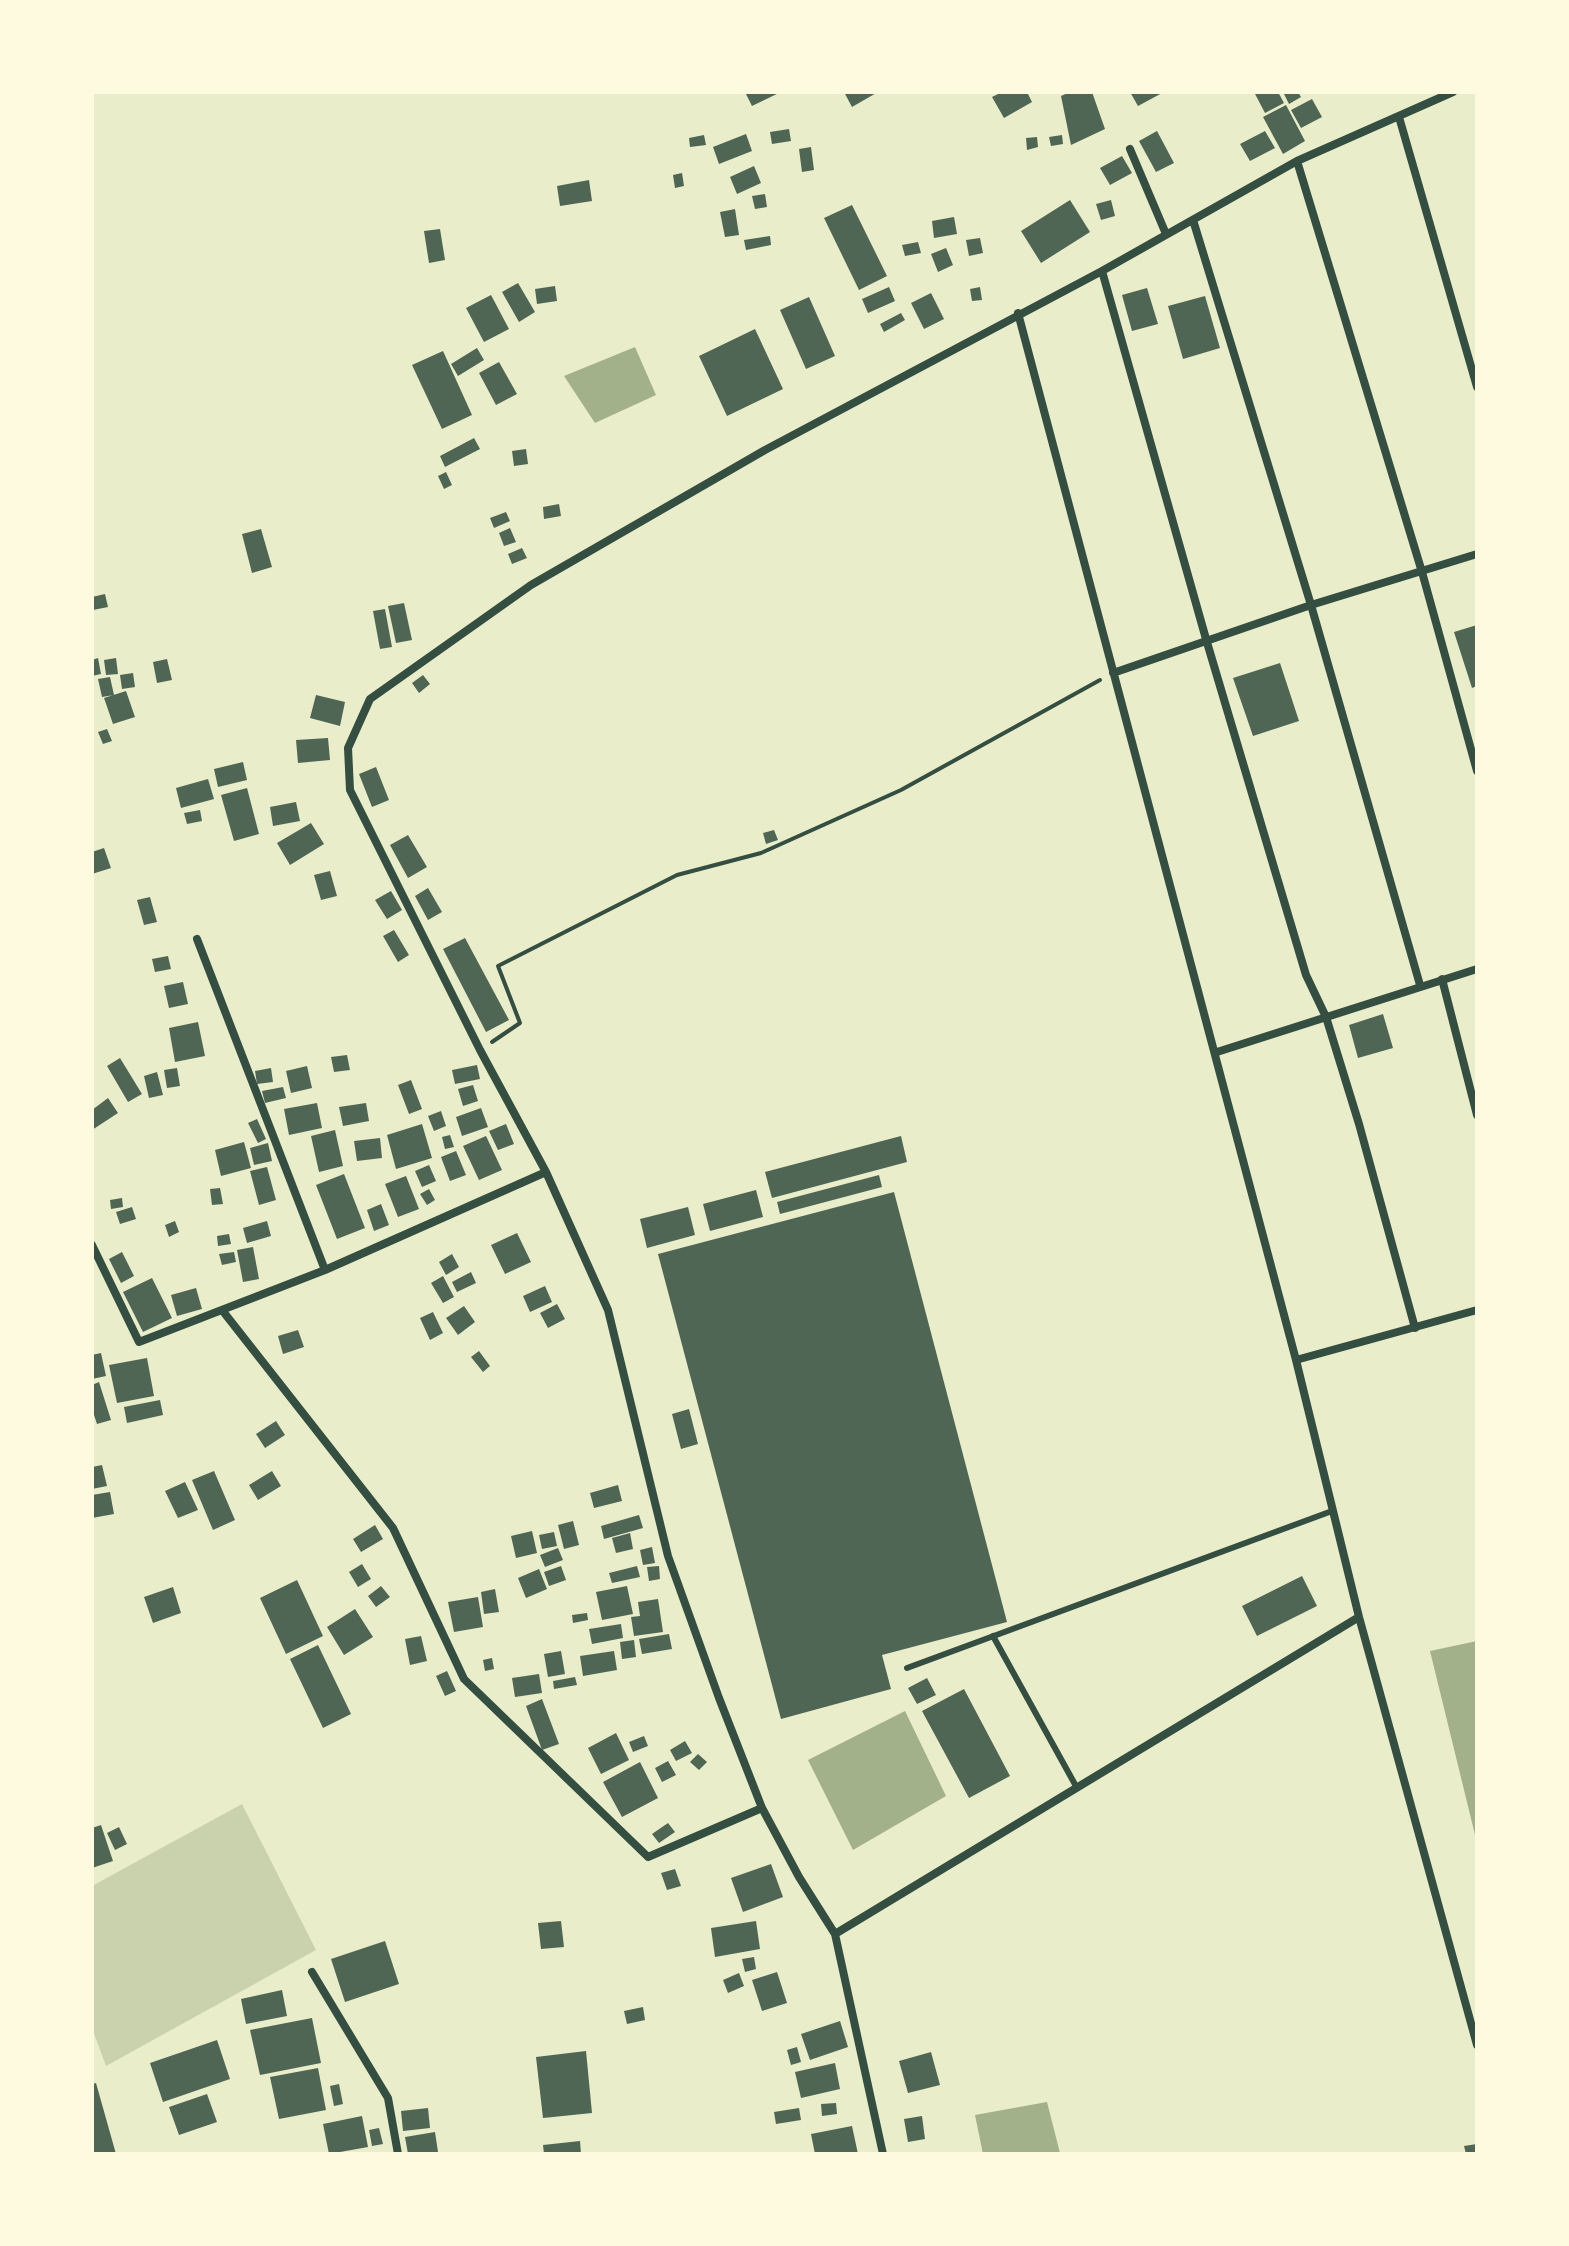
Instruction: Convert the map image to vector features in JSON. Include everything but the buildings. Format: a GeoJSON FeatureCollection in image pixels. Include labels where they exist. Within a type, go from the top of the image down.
{"type":"FeatureCollection","features":[{"type":"Feature","properties":{"kind":"street"},"geometry":{"type":"LineString","coordinates":[[883,2154],[835,1934],[799,1877],[762,1808],[668,1556],[608,1310],[546,1172],[480,1050],[350,790],[348,748],[370,699],[531,585],[765,450],[1102,271],[1297,161],[1453,92]]}},
{"type":"Feature","properties":{"kind":"street"},"geometry":{"type":"LineString","coordinates":[[1399,117],[1477,387]]}},
{"type":"Feature","properties":{"kind":"street"},"geometry":{"type":"LineString","coordinates":[[1130,149],[1166,234]]}},
{"type":"Feature","properties":{"kind":"street"},"geometry":{"type":"LineString","coordinates":[[1297,161],[1422,572],[1477,771]]}},
{"type":"Feature","properties":{"kind":"street"},"geometry":{"type":"LineString","coordinates":[[1193,220],[1311,605],[1420,985]]}},
{"type":"Feature","properties":{"kind":"street"},"geometry":{"type":"LineString","coordinates":[[1102,271],[1206,639],[1306,975],[1326,1017],[1415,1328]]}},
{"type":"Feature","properties":{"kind":"street"},"geometry":{"type":"LineString","coordinates":[[1018,313],[1217,1052],[1359,1617],[1477,2045]]}},
{"type":"Feature","properties":{"kind":"street"},"geometry":{"type":"LineString","coordinates":[[1113,673],[1206,639],[1477,554]]}},
{"type":"Feature","properties":{"kind":"street"},"geometry":{"type":"LineString","coordinates":[[197,939],[325,1270]]}},
{"type":"Feature","properties":{"kind":"street"},"geometry":{"type":"LineString","coordinates":[[1217,1052],[1477,969]]}},
{"type":"Feature","properties":{"kind":"street"},"geometry":{"type":"LineString","coordinates":[[1442,979],[1477,1115]]}},
{"type":"Feature","properties":{"kind":"street"},"geometry":{"type":"LineString","coordinates":[[92,1245],[139,1342],[325,1270],[546,1172]]}},
{"type":"Feature","properties":{"kind":"street"},"geometry":{"type":"LineString","coordinates":[[222,1310],[393,1528],[464,1679],[648,1857],[762,1808]]}},
{"type":"Feature","properties":{"kind":"street"},"geometry":{"type":"LineString","coordinates":[[1296,1360],[1477,1310]]}},
{"type":"Feature","properties":{"kind":"street"},"geometry":{"type":"LineString","coordinates":[[835,1934],[1359,1617]]}},
{"type":"Feature","properties":{"kind":"street"},"geometry":{"type":"LineString","coordinates":[[312,1972],[388,2098],[398,2154]]}},
{"type":"Feature","properties":{"kind":"lane"},"geometry":{"type":"LineString","coordinates":[[907,1668],[1332,1511]]}},
{"type":"Feature","properties":{"kind":"lane"},"geometry":{"type":"LineString","coordinates":[[993,1636],[1077,1788]]}},
{"type":"Feature","properties":{"kind":"path"},"geometry":{"type":"LineString","coordinates":[[480,1050],[520,1023],[498,966],[677,875],[761,853],[901,790],[1113,673]]}},
{"type":"Feature","properties":{"kind":"shaded area"},"geometry":{"type":"Polygon","coordinates":[[[635,347],[656,395],[595,423],[564,376],[635,347]]]}},
{"type":"Feature","properties":{"kind":"shaded area"},"geometry":{"type":"Polygon","coordinates":[[[1477,1641],[1477,1843],[1430,1651],[1477,1641]]]}},
{"type":"Feature","properties":{"kind":"shaded area"},"geometry":{"type":"Polygon","coordinates":[[[905,1711],[946,1796],[853,1850],[808,1760],[905,1711]]]}},
{"type":"Feature","properties":{"kind":"shaded area"},"geometry":{"type":"Polygon","coordinates":[[[242,1804],[316,1950],[106,2066],[92,2028],[92,1886],[242,1804]]]}},
{"type":"Feature","properties":{"kind":"shaded area"},"geometry":{"type":"Polygon","coordinates":[[[1047,2102],[1060,2153],[983,2154],[975,2115],[1047,2102]]]}}]}
